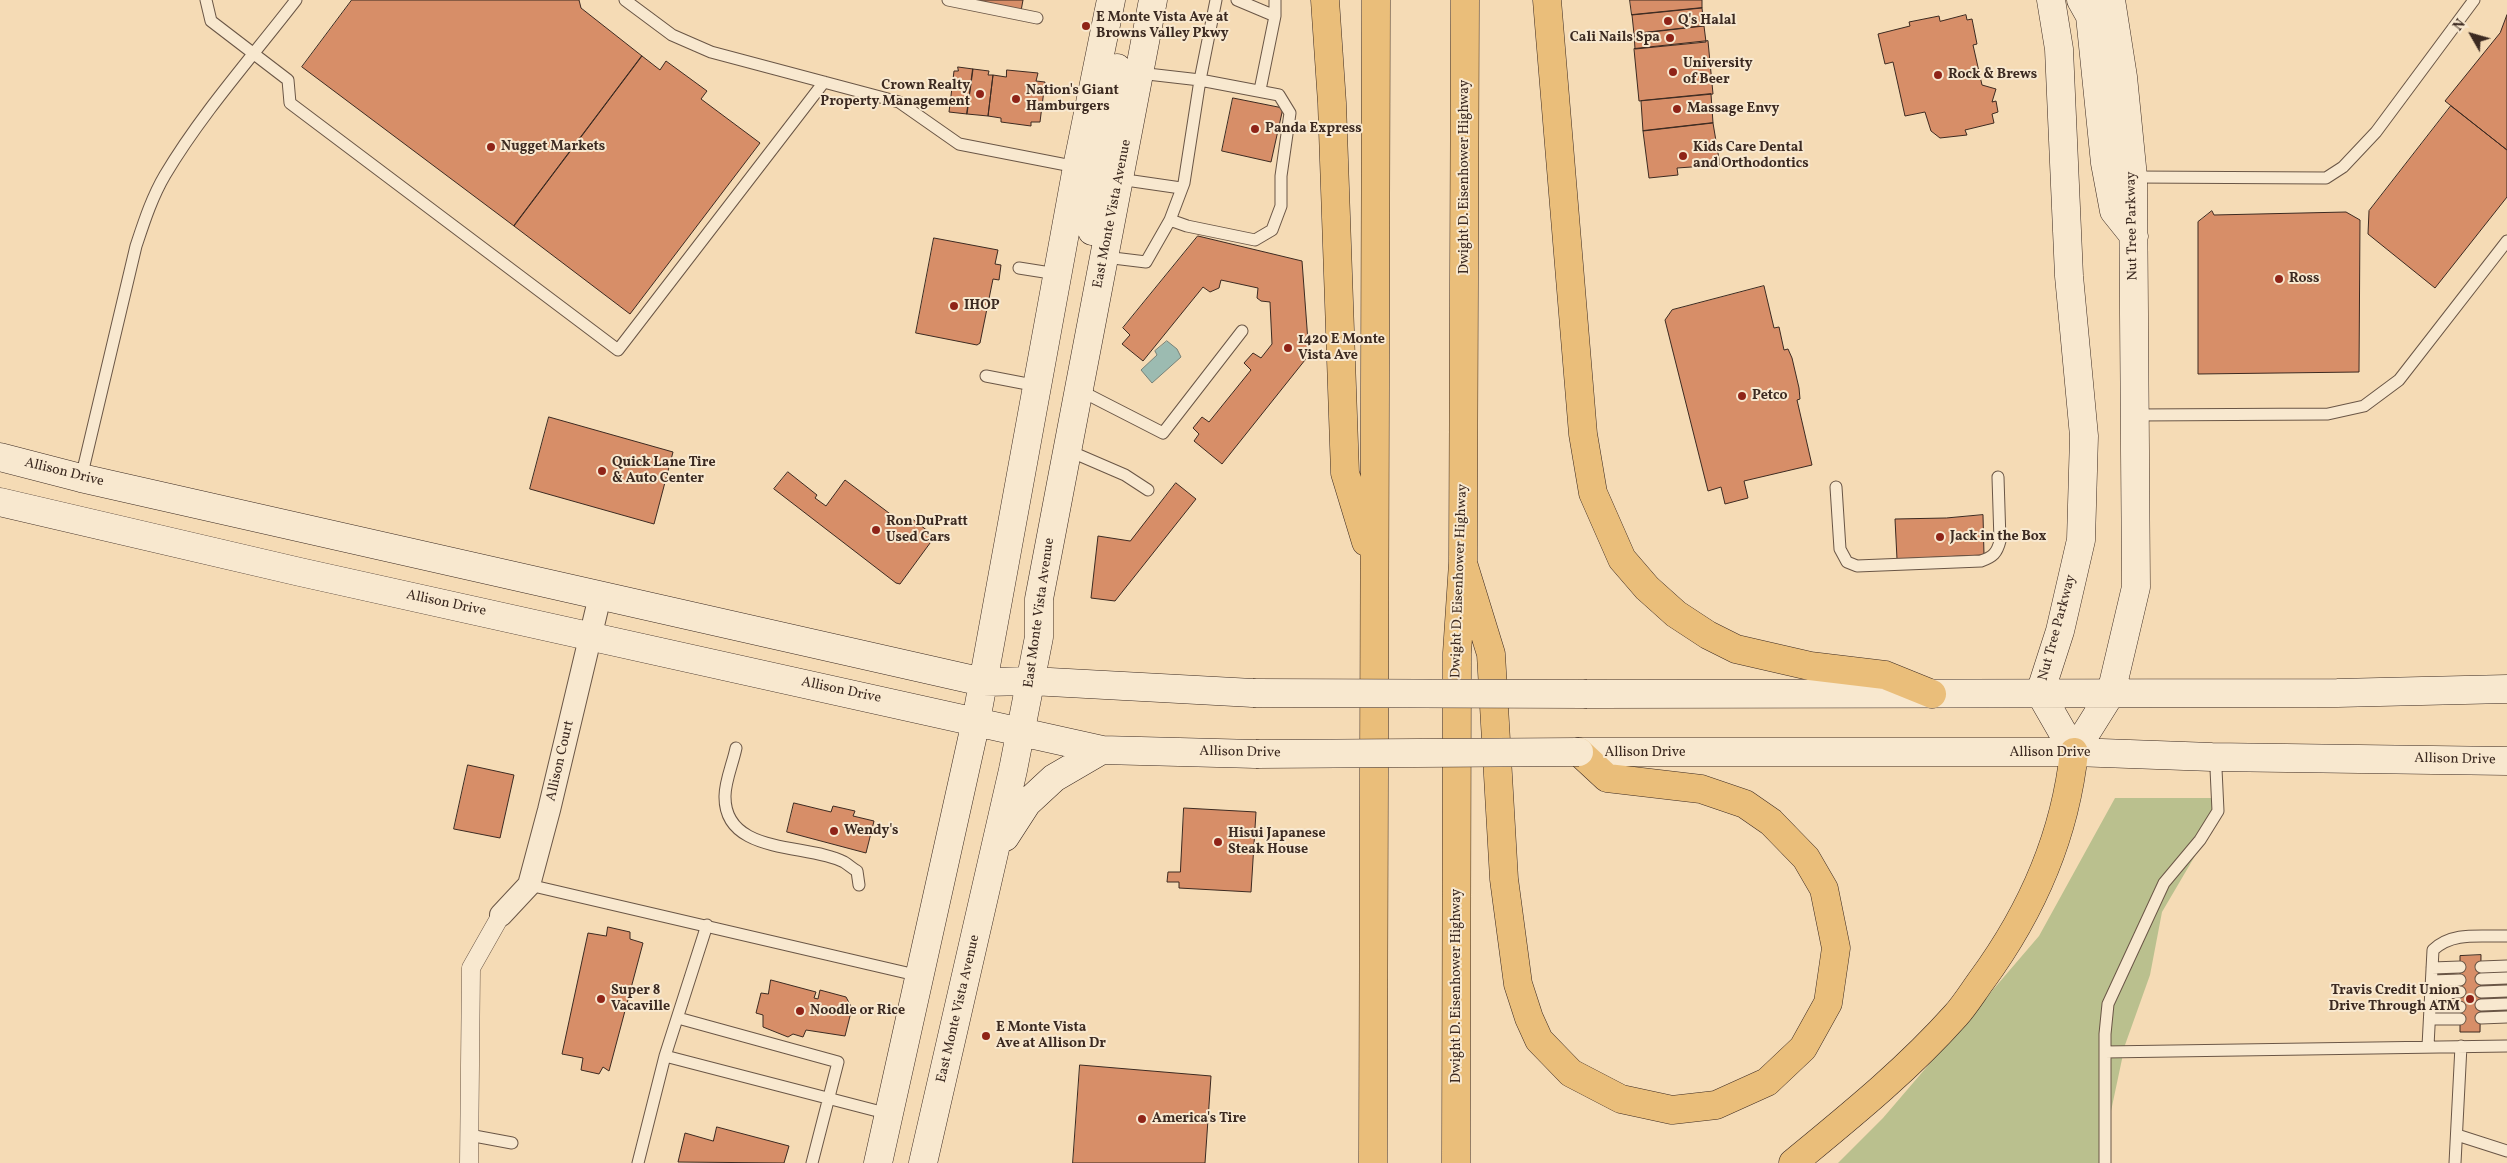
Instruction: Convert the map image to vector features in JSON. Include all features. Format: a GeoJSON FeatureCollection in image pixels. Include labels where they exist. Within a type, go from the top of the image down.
{"type":"FeatureCollection","features":[{"type":"Feature","properties":{"kind":"highway"},"geometry":{"type":"LineString","coordinates":[[1325,0],[1332,103],[1345,473],[1375,571]]}},
{"type":"Feature","properties":{"kind":"highway"},"geometry":{"type":"LineString","coordinates":[[1374,1163],[1376,0]]}},
{"type":"Feature","properties":{"kind":"highway","name":"Dwight D. Eisenhower Highway"},"geometry":{"type":"LineString","coordinates":[[1456,1163],[1457,653],[1464,563],[1465,0]]}},
{"type":"Feature","properties":{"kind":"highway"},"geometry":{"type":"LineString","coordinates":[[1548,0],[1583,434],[1593,493],[1622,559],[1647,588],[1676,614],[1708,635],[1736,649],[1810,666],[1886,675],[1932,694]]}},
{"type":"Feature","properties":{"kind":"highway"},"geometry":{"type":"LineString","coordinates":[[1464,563],[1491,654],[1504,879],[1518,984],[1529,1018],[1539,1040],[1571,1073],[1621,1099],[1672,1110],[1716,1105],[1767,1082],[1803,1048],[1828,1003],[1836,948],[1824,889],[1806,858],[1771,822],[1744,804],[1701,789],[1607,778],[1579,752]]}},
{"type":"Feature","properties":{"kind":"highway"},"geometry":{"type":"LineString","coordinates":[[1793,1163],[1897,1076],[1957,1014],[2002,952],[2033,899],[2051,855],[2070,787],[2074,752]]}},
{"type":"Feature","properties":{"kind":"main road"},"geometry":{"type":"LineString","coordinates":[[878,1163],[976,721],[1078,167],[1113,0]]}},
{"type":"Feature","properties":{"kind":"main road"},"geometry":{"type":"LineString","coordinates":[[1113,0],[1122,44],[1103,141],[1103,153],[1109,170],[1120,179]]}},
{"type":"Feature","properties":{"kind":"main road","name":"East Monte Vista Avenue"},"geometry":{"type":"LineString","coordinates":[[923,1163],[995,854],[1040,637],[1039,599],[1153,0]]}},
{"type":"Feature","properties":{"kind":"main road","name":"Nut Tree Parkway"},"geometry":{"type":"LineString","coordinates":[[2051,0],[2059,49],[2069,276],[2084,436],[2082,540],[2060,631],[2040,693],[2074,752],[2111,693],[2136,587],[2133,177],[2124,77],[2111,0]]}},
{"type":"Feature","properties":{"kind":"main road"},"geometry":{"type":"LineString","coordinates":[[2081,0],[2090,16],[2106,163],[2114,211],[2134,236]]}},
{"type":"Feature","properties":{"kind":"main road"},"geometry":{"type":"LineString","coordinates":[[1078,167],[1088,173],[1097,191],[1097,204],[1083,275],[1085,292],[1093,317]]}},
{"type":"Feature","properties":{"kind":"main road","name":"Allison Drive"},"geometry":{"type":"LineString","coordinates":[[0,457],[81,478],[982,682],[1031,681],[1253,693],[2337,693],[2507,689]]}},
{"type":"Feature","properties":{"kind":"main road","name":"Allison Drive"},"geometry":{"type":"LineString","coordinates":[[0,502],[1102,750],[1256,754],[2074,752],[2212,757],[2507,761]]}},
{"type":"Feature","properties":{"kind":"main road"},"geometry":{"type":"LineString","coordinates":[[995,854],[1027,803],[1054,778],[1102,750]]}},
{"type":"Feature","properties":{"kind":"street","name":"Allison Court"},"geometry":{"type":"LineString","coordinates":[[501,915],[529,885],[600,596]]}},
{"type":"Feature","properties":{"kind":"street"},"geometry":{"type":"LineString","coordinates":[[469,1163],[471,968],[501,915]]}},
{"type":"Feature","properties":{"kind":"lane"},"geometry":{"type":"LineString","coordinates":[[206,0],[211,21],[288,80],[290,103],[618,350],[824,82]]}},
{"type":"Feature","properties":{"kind":"lane"},"geometry":{"type":"LineString","coordinates":[[81,478],[136,246],[148,210],[164,177],[186,142],[296,0]]}},
{"type":"Feature","properties":{"kind":"lane"},"geometry":{"type":"LineString","coordinates":[[625,0],[672,36],[711,52],[899,102],[959,144],[1078,167]]}},
{"type":"Feature","properties":{"kind":"lane"},"geometry":{"type":"LineString","coordinates":[[948,0],[1037,18]]}},
{"type":"Feature","properties":{"kind":"lane"},"geometry":{"type":"LineString","coordinates":[[1105,256],[1146,262],[1170,220],[1181,188],[1216,0]]}},
{"type":"Feature","properties":{"kind":"lane"},"geometry":{"type":"LineString","coordinates":[[1237,0],[1275,16]]}},
{"type":"Feature","properties":{"kind":"lane"},"geometry":{"type":"LineString","coordinates":[[1260,90],[1275,16],[1275,0]]}},
{"type":"Feature","properties":{"kind":"lane"},"geometry":{"type":"LineString","coordinates":[[2133,177],[2326,178],[2343,167],[2376,132],[2474,0]]}},
{"type":"Feature","properties":{"kind":"lane"},"geometry":{"type":"LineString","coordinates":[[1139,73],[1200,80],[1279,95],[1290,113],[1281,176],[1281,206],[1272,230],[1255,240],[1187,226],[1170,220]]}},
{"type":"Feature","properties":{"kind":"lane"},"geometry":{"type":"LineString","coordinates":[[1120,179],[1181,188]]}},
{"type":"Feature","properties":{"kind":"lane"},"geometry":{"type":"LineString","coordinates":[[2136,415],[2328,414],[2364,406],[2399,380],[2507,241]]}},
{"type":"Feature","properties":{"kind":"lane"},"geometry":{"type":"LineString","coordinates":[[1020,268],[1058,275]]}},
{"type":"Feature","properties":{"kind":"lane"},"geometry":{"type":"LineString","coordinates":[[1079,389],[1163,433],[1242,331]]}},
{"type":"Feature","properties":{"kind":"lane"},"geometry":{"type":"LineString","coordinates":[[986,376],[1038,386]]}},
{"type":"Feature","properties":{"kind":"lane"},"geometry":{"type":"LineString","coordinates":[[1067,450],[1125,475],[1148,490]]}},
{"type":"Feature","properties":{"kind":"lane"},"geometry":{"type":"LineString","coordinates":[[1836,487],[1840,549],[1847,562],[1857,566],[1981,561],[1992,558],[1998,550],[2000,540],[1998,477]]}},
{"type":"Feature","properties":{"kind":"lane"},"geometry":{"type":"LineString","coordinates":[[736,748],[724,795],[732,822],[743,834],[757,840],[844,862],[857,872],[859,884]]}},
{"type":"Feature","properties":{"kind":"lane"},"geometry":{"type":"LineString","coordinates":[[2105,1163],[2105,1052],[2108,1004],[2164,883],[2200,840],[2218,811],[2216,769],[2212,757]]}},
{"type":"Feature","properties":{"kind":"lane"},"geometry":{"type":"LineString","coordinates":[[529,885],[920,976]]}},
{"type":"Feature","properties":{"kind":"lane"},"geometry":{"type":"LineString","coordinates":[[638,1163],[666,1056],[707,925]]}},
{"type":"Feature","properties":{"kind":"lane"},"geometry":{"type":"LineString","coordinates":[[2428,1046],[2433,950],[2442,941],[2453,937],[2507,936]]}},
{"type":"Feature","properties":{"kind":"lane"},"geometry":{"type":"LineString","coordinates":[[2507,966],[2481,973],[2507,978]]}},
{"type":"Feature","properties":{"kind":"lane"},"geometry":{"type":"LineString","coordinates":[[2432,968],[2460,967]]}},
{"type":"Feature","properties":{"kind":"lane"},"geometry":{"type":"LineString","coordinates":[[2432,981],[2460,980]]}},
{"type":"Feature","properties":{"kind":"lane"},"geometry":{"type":"LineString","coordinates":[[2481,992],[2507,991]]}},
{"type":"Feature","properties":{"kind":"lane"},"geometry":{"type":"LineString","coordinates":[[2431,994],[2460,992]]}},
{"type":"Feature","properties":{"kind":"lane"},"geometry":{"type":"LineString","coordinates":[[2481,1005],[2507,1004]]}},
{"type":"Feature","properties":{"kind":"lane"},"geometry":{"type":"LineString","coordinates":[[2430,1007],[2460,1007]]}},
{"type":"Feature","properties":{"kind":"lane"},"geometry":{"type":"LineString","coordinates":[[2480,1018],[2507,1017]]}},
{"type":"Feature","properties":{"kind":"lane"},"geometry":{"type":"LineString","coordinates":[[678,1018],[838,1062],[812,1163]]}},
{"type":"Feature","properties":{"kind":"lane"},"geometry":{"type":"LineString","coordinates":[[2430,1019],[2460,1019]]}},
{"type":"Feature","properties":{"kind":"lane"},"geometry":{"type":"LineString","coordinates":[[2455,1163],[2461,1046]]}},
{"type":"Feature","properties":{"kind":"lane"},"geometry":{"type":"LineString","coordinates":[[2105,1052],[2507,1046]]}},
{"type":"Feature","properties":{"kind":"lane"},"geometry":{"type":"LineString","coordinates":[[666,1056],[889,1114]]}},
{"type":"Feature","properties":{"kind":"lane"},"geometry":{"type":"LineString","coordinates":[[469,1135],[512,1143]]}},
{"type":"Feature","properties":{"kind":"lane"},"geometry":{"type":"LineString","coordinates":[[2457,1135],[2507,1151]]}},
{"type":"Feature","properties":{"kind":"green space"},"geometry":{"type":"Polygon","coordinates":[[[2115,798],[2223,798],[2209,832],[2162,912],[2150,975],[2125,1045],[2100,1163],[1838,1163],[1883,1118],[2039,936],[2115,798]]]}},
{"type":"Feature","properties":{"kind":"water"},"geometry":{"type":"Polygon","coordinates":[[[1167,341],[1177,349],[1181,357],[1152,383],[1141,370],[1157,355],[1155,351],[1167,341]]]}},
{"type":"Feature","properties":{"kind":"building","name":"Nugget Markets"},"geometry":{"type":"Polygon","coordinates":[[[352,0],[579,0],[581,8],[642,56],[514,226],[302,67],[352,0]]]}},
{"type":"Feature","properties":{"kind":"building"},"geometry":{"type":"Polygon","coordinates":[[[960,0],[1023,0],[1021,11],[960,0]]]}},
{"type":"Feature","properties":{"kind":"building"},"geometry":{"type":"Polygon","coordinates":[[[1630,0],[1702,0],[1702,8],[1632,15],[1630,0]]]}},
{"type":"Feature","properties":{"kind":"building","name":"Q's Halal"},"geometry":{"type":"Polygon","coordinates":[[[1702,8],[1704,26],[1634,34],[1632,15],[1702,8]]]}},
{"type":"Feature","properties":{"kind":"building","name":"Rock & Brews"},"geometry":{"type":"Polygon","coordinates":[[[1966,15],[1967,20],[1972,19],[1977,44],[1973,45],[1982,85],[1996,89],[1992,102],[1996,101],[1998,112],[1992,114],[1994,123],[1965,130],[1967,135],[1940,138],[1931,131],[1925,112],[1905,116],[1893,62],[1885,64],[1878,34],[1910,26],[1909,22],[1939,16],[1940,21],[1966,15]]]}},
{"type":"Feature","properties":{"kind":"building"},"geometry":{"type":"Polygon","coordinates":[[[2507,15],[2507,150],[2445,101],[2500,33],[2507,15]]]}},
{"type":"Feature","properties":{"kind":"building","name":"Cali Nails Spa"},"geometry":{"type":"Polygon","coordinates":[[[1704,26],[1706,42],[1635,49],[1634,34],[1704,26]]]}},
{"type":"Feature","properties":{"kind":"building","name":"University of Beer"},"geometry":{"type":"Polygon","coordinates":[[[1708,41],[1713,94],[1639,101],[1634,49],[1708,41]]]}},
{"type":"Feature","properties":{"kind":"building"},"geometry":{"type":"Polygon","coordinates":[[[642,56],[660,70],[666,61],[707,91],[701,99],[760,143],[630,314],[514,226],[642,56]]]}},
{"type":"Feature","properties":{"kind":"building"},"geometry":{"type":"Polygon","coordinates":[[[958,67],[973,69],[967,114],[949,112],[954,71],[958,71],[958,67]]]}},
{"type":"Feature","properties":{"kind":"building","name":"Crown Realty Property Management"},"geometry":{"type":"Polygon","coordinates":[[[973,69],[989,71],[988,75],[993,75],[988,116],[967,114],[973,69]]]}},
{"type":"Feature","properties":{"kind":"building","name":"Nation's Giant Hamburgers"},"geometry":{"type":"Polygon","coordinates":[[[1007,70],[1038,73],[1036,81],[1045,82],[1040,122],[1031,122],[1031,126],[1001,122],[1001,118],[988,116],[993,75],[1006,77],[1007,70]]]}},
{"type":"Feature","properties":{"kind":"building","name":"Massage Envy"},"geometry":{"type":"Polygon","coordinates":[[[1711,94],[1713,123],[1643,131],[1641,101],[1711,94]]]}},
{"type":"Feature","properties":{"kind":"building"},"geometry":{"type":"Polygon","coordinates":[[[1233,98],[1283,108],[1271,162],[1222,151],[1233,98]]]}},
{"type":"Feature","properties":{"kind":"building"},"geometry":{"type":"Polygon","coordinates":[[[2451,106],[2507,150],[2507,197],[2435,288],[2368,234],[2369,211],[2451,106]]]}},
{"type":"Feature","properties":{"kind":"building","name":"Kids Care Dental and Orthodontics"},"geometry":{"type":"Polygon","coordinates":[[[1713,123],[1720,165],[1677,168],[1678,175],[1649,178],[1643,131],[1713,123]]]}},
{"type":"Feature","properties":{"kind":"building"},"geometry":{"type":"Polygon","coordinates":[[[2212,211],[2214,215],[2346,212],[2360,220],[2359,372],[2198,374],[2198,222],[2212,211]]]}},
{"type":"Feature","properties":{"kind":"building","name":"1420 E Monte Vista Ave"},"geometry":{"type":"Polygon","coordinates":[[[1198,236],[1302,261],[1309,355],[1222,464],[1194,441],[1199,434],[1193,428],[1202,417],[1209,422],[1251,370],[1244,363],[1253,353],[1261,358],[1272,344],[1270,302],[1261,301],[1257,298],[1258,288],[1221,280],[1219,288],[1210,292],[1203,287],[1143,361],[1122,344],[1130,335],[1123,328],[1198,236]]]}},
{"type":"Feature","properties":{"kind":"building","name":"IHOP"},"geometry":{"type":"Polygon","coordinates":[[[934,238],[998,250],[995,264],[1001,265],[999,280],[993,279],[980,343],[977,345],[916,333],[934,238]]]}},
{"type":"Feature","properties":{"kind":"building","name":"Petco"},"geometry":{"type":"Polygon","coordinates":[[[1764,286],[1774,328],[1779,327],[1784,350],[1788,349],[1792,358],[1799,388],[1800,399],[1797,400],[1812,465],[1744,481],[1748,498],[1725,504],[1721,487],[1708,491],[1665,320],[1672,310],[1764,286]]]}},
{"type":"Feature","properties":{"kind":"building","name":"Quick Lane Tire & Auto Center"},"geometry":{"type":"Polygon","coordinates":[[[549,417],[673,452],[654,524],[530,489],[549,417]]]}},
{"type":"Feature","properties":{"kind":"building","name":"Ron DuPratt Used Cars"},"geometry":{"type":"Polygon","coordinates":[[[788,472],[817,495],[815,498],[826,506],[845,480],[905,525],[911,518],[933,535],[933,539],[900,584],[896,583],[774,489],[788,472]]]}},
{"type":"Feature","properties":{"kind":"building"},"geometry":{"type":"Polygon","coordinates":[[[1176,483],[1196,499],[1115,601],[1091,598],[1098,536],[1130,541],[1176,483]]]}},
{"type":"Feature","properties":{"kind":"building","name":"Jack in the Box"},"geometry":{"type":"Polygon","coordinates":[[[1983,515],[1984,555],[1897,559],[1895,519],[1983,515]]]}},
{"type":"Feature","properties":{"kind":"building"},"geometry":{"type":"Polygon","coordinates":[[[468,765],[514,775],[500,838],[454,829],[468,765]]]}},
{"type":"Feature","properties":{"kind":"building"},"geometry":{"type":"Polygon","coordinates":[[[794,803],[831,812],[833,806],[855,811],[853,816],[874,821],[866,853],[787,832],[794,803]]]}},
{"type":"Feature","properties":{"kind":"building","name":"Hisui Japanese Steak House"},"geometry":{"type":"Polygon","coordinates":[[[1184,808],[1256,812],[1251,892],[1179,888],[1179,882],[1167,882],[1168,872],[1180,872],[1184,808]]]}},
{"type":"Feature","properties":{"kind":"building","name":"Super 8 Vacaville"},"geometry":{"type":"Polygon","coordinates":[[[608,927],[630,932],[630,939],[643,943],[609,1071],[603,1067],[599,1074],[581,1070],[583,1058],[562,1054],[588,933],[606,936],[608,927]]]}},
{"type":"Feature","properties":{"kind":"building","name":"Travis Credit Union Drive Through ATM"},"geometry":{"type":"Polygon","coordinates":[[[2481,955],[2480,1032],[2460,1032],[2460,956],[2481,955]]]}},
{"type":"Feature","properties":{"kind":"building"},"geometry":{"type":"Polygon","coordinates":[[[771,980],[816,992],[814,998],[818,999],[820,990],[846,997],[852,1008],[845,1036],[806,1030],[803,1037],[793,1034],[788,1037],[763,1027],[763,1015],[756,1013],[761,993],[768,994],[771,980]]]}},
{"type":"Feature","properties":{"kind":"building","name":"America's Tire"},"geometry":{"type":"Polygon","coordinates":[[[1080,1065],[1211,1076],[1205,1163],[1073,1163],[1080,1065]]]}},
{"type":"Feature","properties":{"kind":"building"},"geometry":{"type":"Polygon","coordinates":[[[717,1127],[789,1146],[784,1163],[678,1162],[685,1133],[713,1141],[717,1127]]]}},
{"type":"Feature","properties":{"kind":"place","name":"Q's Halal"},"geometry":{"type":"Point","coordinates":[1668,21]}},
{"type":"Feature","properties":{"kind":"place","name":"E Monte Vista Ave at Browns Valley Pkwy"},"geometry":{"type":"Point","coordinates":[1086,26]}},
{"type":"Feature","properties":{"kind":"place","name":"Cali Nails Spa"},"geometry":{"type":"Point","coordinates":[1670,38]}},
{"type":"Feature","properties":{"kind":"place","name":"University of Beer"},"geometry":{"type":"Point","coordinates":[1673,72]}},
{"type":"Feature","properties":{"kind":"place","name":"Rock & Brews"},"geometry":{"type":"Point","coordinates":[1938,75]}},
{"type":"Feature","properties":{"kind":"place","name":"Crown Realty Property Management"},"geometry":{"type":"Point","coordinates":[980,94]}},
{"type":"Feature","properties":{"kind":"place","name":"Nation's Giant Hamburgers"},"geometry":{"type":"Point","coordinates":[1016,99]}},
{"type":"Feature","properties":{"kind":"place","name":"Massage Envy"},"geometry":{"type":"Point","coordinates":[1677,109]}},
{"type":"Feature","properties":{"kind":"place","name":"Panda Express"},"geometry":{"type":"Point","coordinates":[1255,129]}},
{"type":"Feature","properties":{"kind":"place","name":"Nugget Markets"},"geometry":{"type":"Point","coordinates":[491,147]}},
{"type":"Feature","properties":{"kind":"place","name":"Kids Care Dental and Orthodontics"},"geometry":{"type":"Point","coordinates":[1683,156]}},
{"type":"Feature","properties":{"kind":"place","name":"Ross"},"geometry":{"type":"Point","coordinates":[2279,279]}},
{"type":"Feature","properties":{"kind":"place","name":"IHOP"},"geometry":{"type":"Point","coordinates":[954,306]}},
{"type":"Feature","properties":{"kind":"place","name":"1420 E Monte Vista Ave"},"geometry":{"type":"Point","coordinates":[1288,348]}},
{"type":"Feature","properties":{"kind":"place","name":"Petco"},"geometry":{"type":"Point","coordinates":[1742,396]}},
{"type":"Feature","properties":{"kind":"place","name":"Quick Lane Tire & Auto Center"},"geometry":{"type":"Point","coordinates":[602,471]}},
{"type":"Feature","properties":{"kind":"place","name":"Ron DuPratt Used Cars"},"geometry":{"type":"Point","coordinates":[876,530]}},
{"type":"Feature","properties":{"kind":"place","name":"Jack in the Box"},"geometry":{"type":"Point","coordinates":[1940,537]}},
{"type":"Feature","properties":{"kind":"place","name":"Wendy's"},"geometry":{"type":"Point","coordinates":[834,831]}},
{"type":"Feature","properties":{"kind":"place","name":"Hisui Japanese Steak House"},"geometry":{"type":"Point","coordinates":[1218,842]}},
{"type":"Feature","properties":{"kind":"place","name":"Super 8 Vacaville"},"geometry":{"type":"Point","coordinates":[601,999]}},
{"type":"Feature","properties":{"kind":"place","name":"Travis Credit Union Drive Through ATM"},"geometry":{"type":"Point","coordinates":[2470,999]}},
{"type":"Feature","properties":{"kind":"place","name":"Noodle or Rice"},"geometry":{"type":"Point","coordinates":[800,1011]}},
{"type":"Feature","properties":{"kind":"place","name":"E Monte Vista Ave at Allison Dr"},"geometry":{"type":"Point","coordinates":[986,1036]}},
{"type":"Feature","properties":{"kind":"place","name":"America's Tire"},"geometry":{"type":"Point","coordinates":[1142,1119]}}]}
